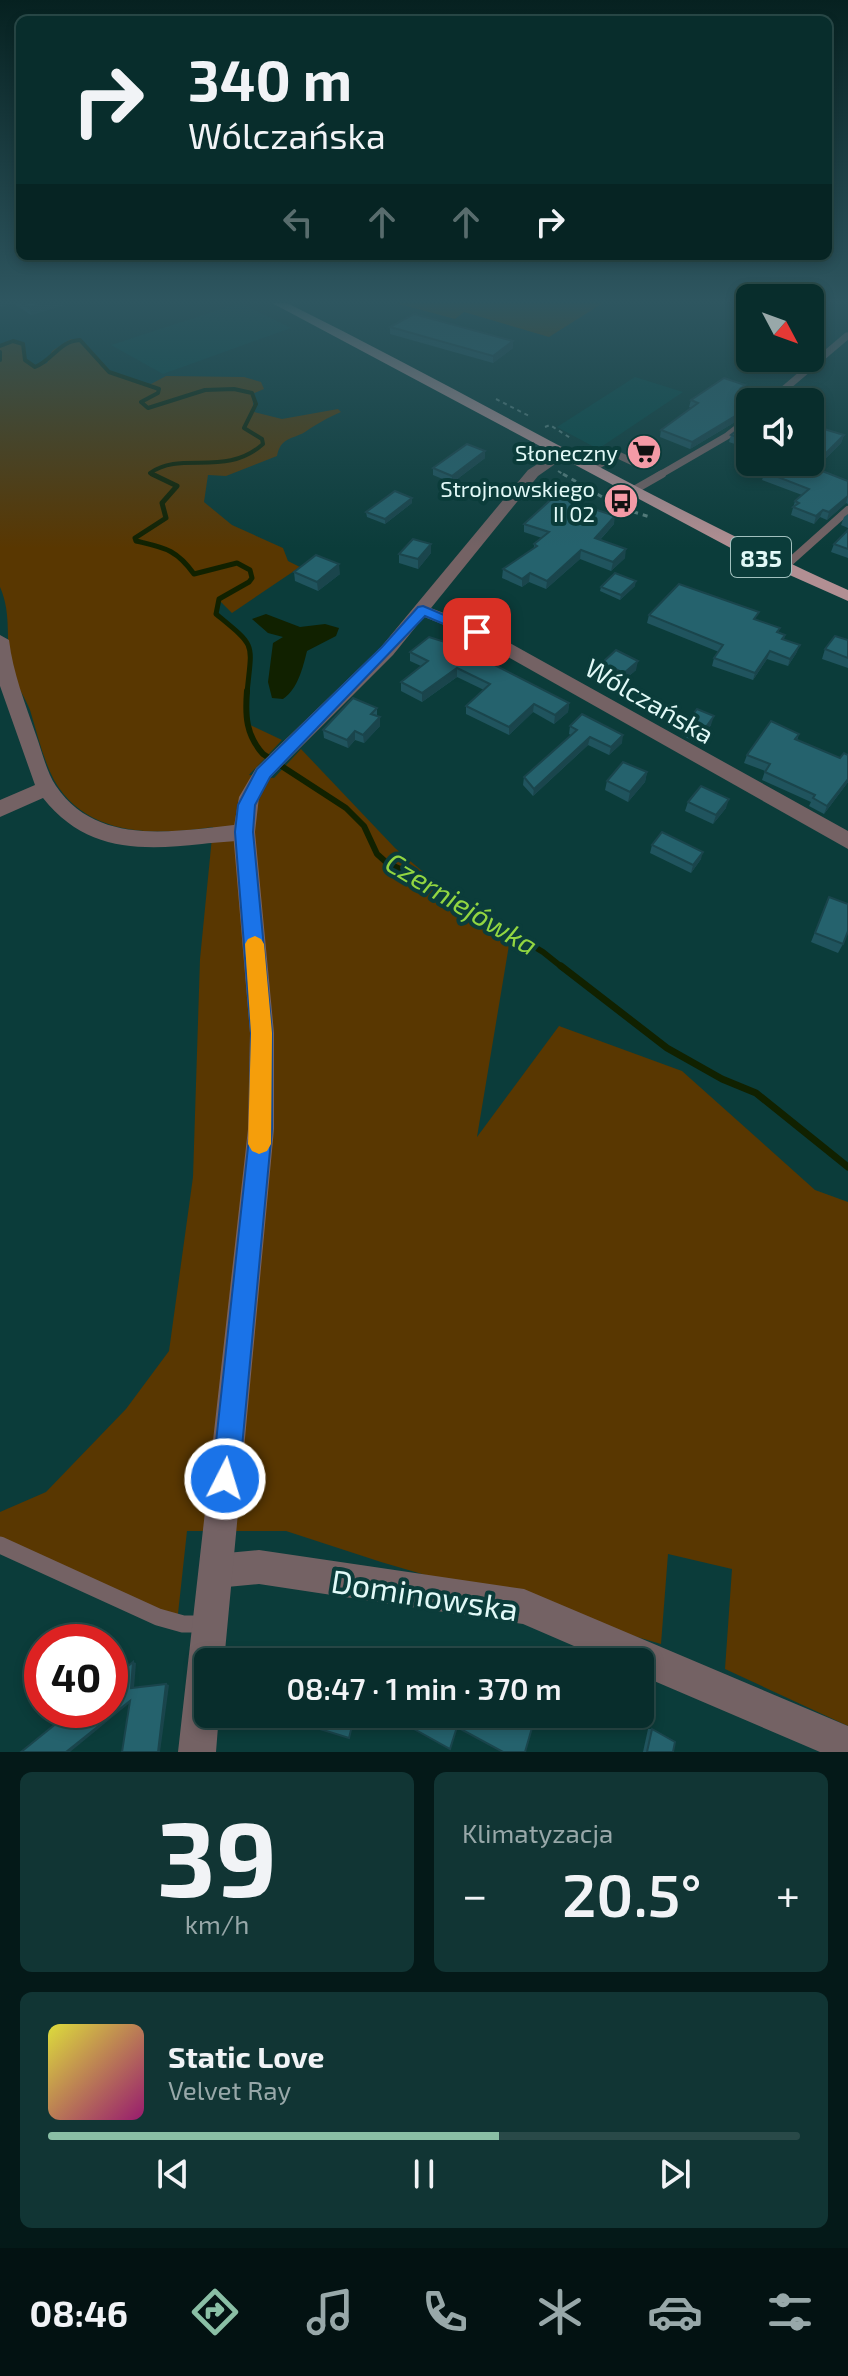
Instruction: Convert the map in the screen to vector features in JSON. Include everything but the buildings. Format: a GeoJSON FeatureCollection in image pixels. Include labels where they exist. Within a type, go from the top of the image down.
{"type":"FeatureCollection","features":[{"type":"Feature","properties":{"kind":"main road","name":"835"},"geometry":{"type":"LineString","coordinates":[[434,385],[783,568],[848,596]]}},
{"type":"Feature","properties":{"kind":"street"},"geometry":{"type":"LineString","coordinates":[[197,1752],[261,1129],[262,1033],[244,832],[249,797],[263,773],[387,651],[423,610],[528,478],[541,465],[563,452]]}},
{"type":"Feature","properties":{"kind":"street","name":"Wólczańska"},"geometry":{"type":"LineString","coordinates":[[423,610],[477,632],[848,841]]}},
{"type":"Feature","properties":{"kind":"street"},"geometry":{"type":"LineString","coordinates":[[0,640],[9,688],[46,788],[74,819],[89,829],[123,838],[157,841],[244,832]]}},
{"type":"Feature","properties":{"kind":"street"},"geometry":{"type":"LineString","coordinates":[[0,809],[46,788]]}},
{"type":"Feature","properties":{"kind":"street","name":"Dominowska"},"geometry":{"type":"LineString","coordinates":[[216,1571],[259,1567],[524,1607],[848,1745]]}},
{"type":"Feature","properties":{"kind":"lane"},"geometry":{"type":"LineString","coordinates":[[634,490],[736,429]]}},
{"type":"Feature","properties":{"kind":"lane"},"geometry":{"type":"LineString","coordinates":[[594,468],[616,454],[633,462]]}},
{"type":"Feature","properties":{"kind":"lane"},"geometry":{"type":"LineString","coordinates":[[783,568],[848,510]]}},
{"type":"Feature","properties":{"kind":"lane"},"geometry":{"type":"LineString","coordinates":[[0,1545],[129,1605],[177,1623],[194,1626],[210,1623]]}},
{"type":"Feature","properties":{"kind":"shaded area"},"geometry":{"type":"Polygon","coordinates":[[[0,385],[262,385],[264,389],[252,394],[254,412],[282,419],[338,409],[341,412],[287,440],[281,445],[277,456],[226,476],[208,475],[204,502],[232,525],[283,548],[288,561],[300,567],[232,613],[219,600],[216,614],[248,640],[251,649],[246,723],[282,740],[249,775],[274,778],[301,749],[395,848],[509,945],[477,1137],[559,1026],[682,1071],[815,1190],[848,1202],[848,1726],[725,1669],[732,1569],[668,1554],[661,1644],[286,1531],[187,1531],[177,1623],[0,1545],[0,1512],[46,1492],[126,1409],[169,1351],[193,1177],[200,959],[213,827],[169,831],[124,828],[84,813],[68,799],[54,780],[43,755],[30,710],[14,676],[6,609],[0,587],[0,385]]]}},
{"type":"Feature","properties":{"kind":"shaded area"},"geometry":{"type":"Polygon","coordinates":[[[623,385],[660,385],[683,392],[598,449],[557,427],[623,385]]]}},
{"type":"Feature","properties":{"kind":"shaded area"},"geometry":{"type":"Polygon","coordinates":[[[266,614],[300,627],[325,624],[339,628],[336,636],[307,651],[296,684],[283,699],[272,698],[268,682],[273,643],[283,637],[268,633],[252,619],[266,614]]]}},
{"type":"Feature","properties":{"kind":"waterway","name":"Czerniejówka"},"geometry":{"type":"LineString","coordinates":[[147,385],[159,389],[158,393],[141,402],[148,408],[205,390],[234,389],[252,393],[256,404],[244,428],[262,439],[263,444],[234,460],[176,464],[162,467],[152,474]]}},
{"type":"Feature","properties":{"kind":"waterway","name":"Czerniejówka"},"geometry":{"type":"LineString","coordinates":[[152,474],[177,486],[162,503],[166,518],[135,538],[136,541],[169,551],[194,574],[237,563],[250,570],[252,578],[249,582],[219,599],[216,614],[239,633],[249,647],[247,693]]}},
{"type":"Feature","properties":{"kind":"waterway","name":"Czerniejówka"},"geometry":{"type":"LineString","coordinates":[[152,474],[156,476]]}},
{"type":"Feature","properties":{"kind":"waterway","name":"Czerniejówka"},"geometry":{"type":"LineString","coordinates":[[247,691],[248,725],[253,740],[263,754],[346,808],[364,826],[377,854],[387,863],[422,879],[543,952],[563,968]]}},
{"type":"Feature","properties":{"kind":"waterway","name":"Czerniejówka"},"geometry":{"type":"LineString","coordinates":[[561,966],[667,1048],[722,1079],[756,1093],[848,1167]]}},
{"type":"Feature","properties":{"kind":"slow traffic"},"geometry":{"type":"LineString","coordinates":[[255,944],[262,1033],[259,1144]]}},
{"type":"Feature","properties":{"kind":"place","name":"Słoneczny"},"geometry":{"type":"Point","coordinates":[644,452]}},
{"type":"Feature","properties":{"kind":"place","name":"Strojnowskiego II 02"},"geometry":{"type":"Point","coordinates":[621,501]}},
{"type":"Feature","properties":{"kind":"route"},"geometry":{"type":"LineString","coordinates":[[225,1479],[261,1129],[262,1033],[244,832],[246,805],[263,773],[387,651],[423,610],[477,632]]}}]}
